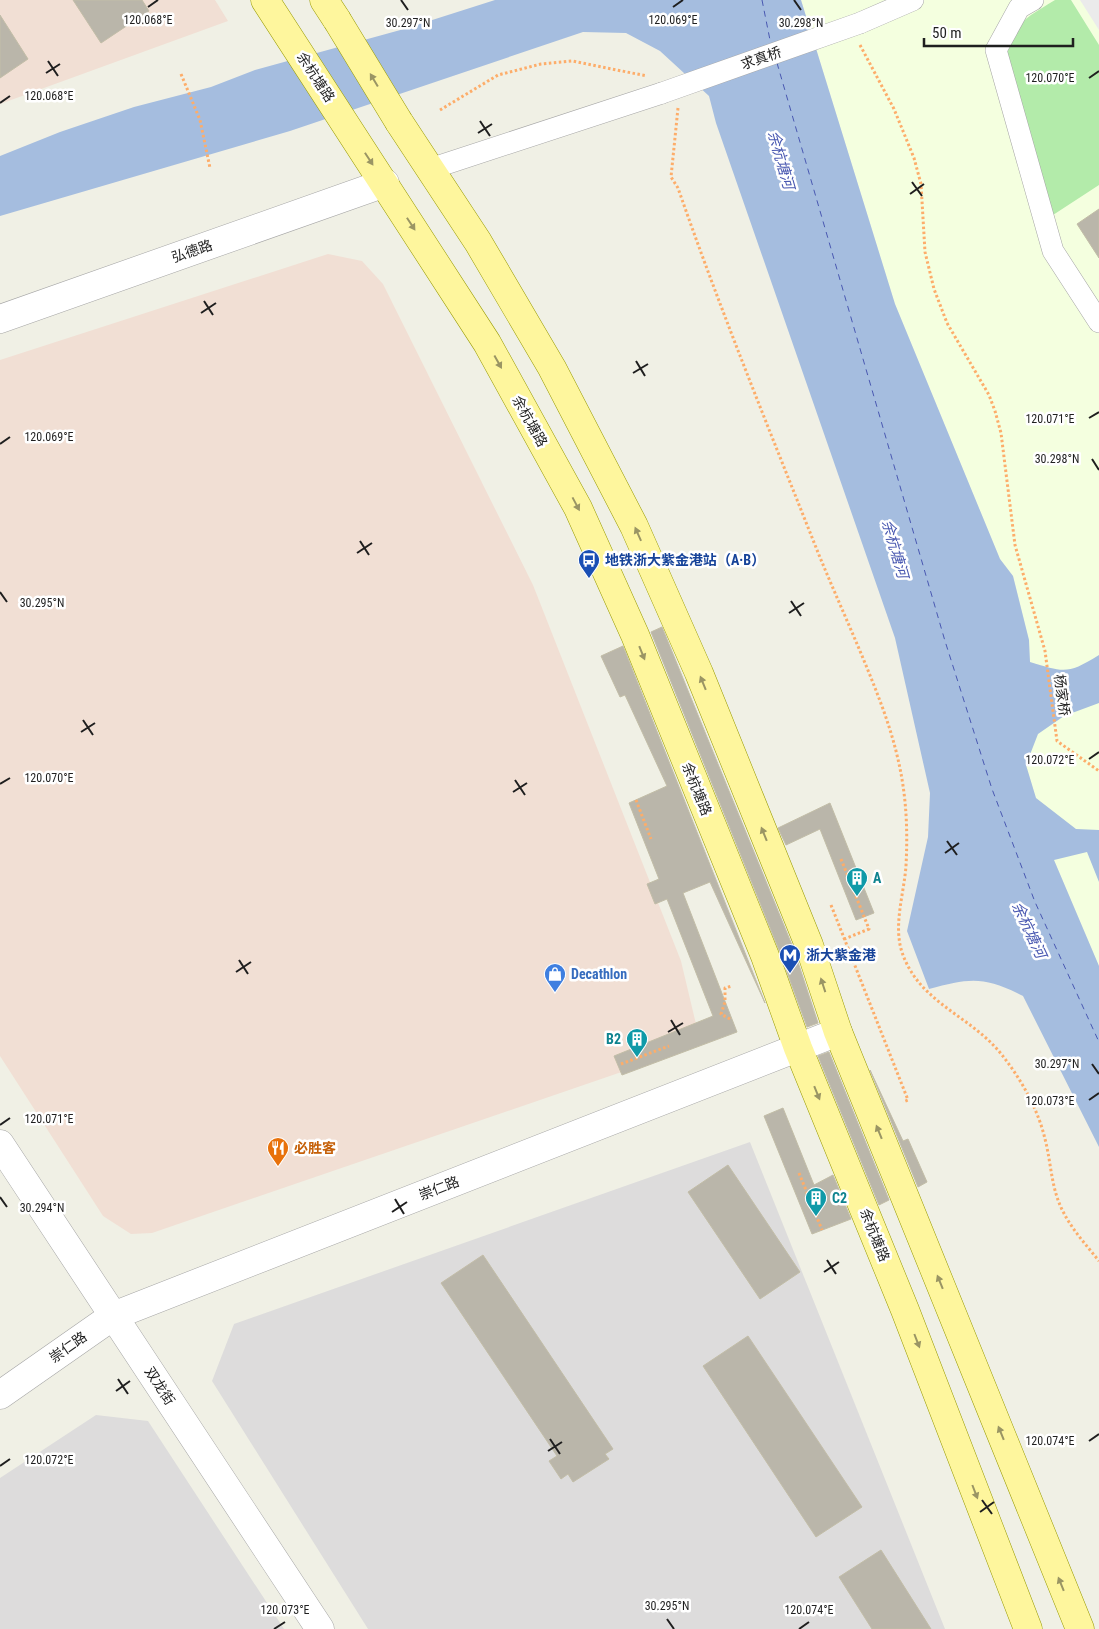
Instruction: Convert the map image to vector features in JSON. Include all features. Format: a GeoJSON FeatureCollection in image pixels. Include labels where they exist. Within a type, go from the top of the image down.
{"type":"FeatureCollection","features":[{"type":"Feature","properties":{"kind":"main road","name":"余杭塘路"},"geometry":{"type":"LineString","coordinates":[[265,0],[487,343],[578,508],[642,654],[765,956],[798,1048],[905,1310],[1028,1629]]}},
{"type":"Feature","properties":{"kind":"main road"},"geometry":{"type":"LineString","coordinates":[[331,10],[399,122],[478,242],[552,368],[634,526],[699,673],[810,945],[838,1032],[1080,1629]]}},
{"type":"Feature","properties":{"kind":"street","name":"求真桥"},"geometry":{"type":"LineString","coordinates":[[430,170],[662,90],[860,33],[913,0]]}},
{"type":"Feature","properties":{"kind":"street"},"geometry":{"type":"LineString","coordinates":[[1033,0],[1019,8],[996,50],[1053,251],[1099,322]]}},
{"type":"Feature","properties":{"kind":"street","name":"弘德路"},"geometry":{"type":"LineString","coordinates":[[0,319],[385,183]]}},
{"type":"Feature","properties":{"kind":"street","name":"崇仁路"},"geometry":{"type":"LineString","coordinates":[[0,1395],[113,1316],[838,1032]]}},
{"type":"Feature","properties":{"kind":"street","name":"双龙街"},"geometry":{"type":"LineString","coordinates":[[0,1144],[320,1629]]}},
{"type":"Feature","properties":{"kind":"path","name":"杨家桥"},"geometry":{"type":"LineString","coordinates":[[860,33],[914,158],[921,184],[925,252],[934,289],[947,323],[989,395],[995,411],[1001,433],[1015,545],[1044,651],[1057,741],[1099,771]]}},
{"type":"Feature","properties":{"kind":"path"},"geometry":{"type":"LineString","coordinates":[[440,110],[498,75],[541,64],[572,62],[662,90],[678,108],[671,177],[678,188],[819,555],[882,709],[900,766],[906,798],[908,832],[906,872],[898,929],[902,950],[914,975],[928,993],[944,1008],[977,1031],[1000,1053],[1020,1083],[1037,1111],[1045,1136],[1056,1195],[1066,1218],[1099,1261]]}},
{"type":"Feature","properties":{"kind":"path"},"geometry":{"type":"LineString","coordinates":[[181,74],[200,120],[210,168]]}},
{"type":"Feature","properties":{"kind":"path"},"geometry":{"type":"LineString","coordinates":[[636,800],[651,839]]}},
{"type":"Feature","properties":{"kind":"path"},"geometry":{"type":"LineString","coordinates":[[841,860],[869,929],[843,939]]}},
{"type":"Feature","properties":{"kind":"path"},"geometry":{"type":"LineString","coordinates":[[831,905],[908,1100],[903,1102]]}},
{"type":"Feature","properties":{"kind":"path"},"geometry":{"type":"LineString","coordinates":[[730,1020],[721,1014],[725,1002],[725,988],[732,986]]}},
{"type":"Feature","properties":{"kind":"path"},"geometry":{"type":"LineString","coordinates":[[621,1064],[669,1046]]}},
{"type":"Feature","properties":{"kind":"path"},"geometry":{"type":"LineString","coordinates":[[799,1172],[822,1230]]}},
{"type":"Feature","properties":{"kind":"shaded area"},"geometry":{"type":"Polygon","coordinates":[[[0,0],[215,0],[228,21],[0,104],[0,0]]]}},
{"type":"Feature","properties":{"kind":"shaded area"},"geometry":{"type":"Polygon","coordinates":[[[801,0],[1099,0],[1099,966],[1054,860],[1026,765],[1029,641],[1013,576],[1000,559],[895,304],[801,0]]]}},
{"type":"Feature","properties":{"kind":"shaded area"},"geometry":{"type":"Polygon","coordinates":[[[1080,0],[1099,0],[1099,30],[1080,0]]]}},
{"type":"Feature","properties":{"kind":"shaded area"},"geometry":{"type":"Polygon","coordinates":[[[328,254],[362,261],[383,284],[533,585],[681,961],[696,1024],[671,1055],[152,1233],[131,1234],[103,1216],[0,1056],[0,360],[328,254]]]}},
{"type":"Feature","properties":{"kind":"shaded area"},"geometry":{"type":"Polygon","coordinates":[[[750,1142],[945,1629],[368,1629],[212,1381],[234,1324],[750,1142]]]}},
{"type":"Feature","properties":{"kind":"shaded area"},"geometry":{"type":"Polygon","coordinates":[[[96,1415],[148,1421],[284,1629],[0,1629],[0,1478],[96,1415]]]}},
{"type":"Feature","properties":{"kind":"green space"},"geometry":{"type":"Polygon","coordinates":[[[1055,0],[1071,0],[1099,45],[1099,185],[1053,215],[1007,55],[1018,27],[1029,16],[1055,0]]]}},
{"type":"Feature","properties":{"kind":"water","name":"余杭塘河"},"geometry":{"type":"Polygon","coordinates":[[[495,0],[801,0],[895,304],[1000,559],[1013,576],[1029,640],[1030,662],[1065,670],[1080,666],[1099,655],[1099,703],[1064,716],[1038,734],[1026,765],[1036,798],[1076,829],[1099,830],[1099,882],[1087,852],[1054,860],[1099,966],[1099,1147],[1023,996],[998,985],[977,981],[966,981],[929,989],[907,931],[928,837],[930,793],[895,638],[716,123],[709,96],[660,51],[626,33],[583,32],[290,131],[0,216],[0,156],[60,132],[134,107],[211,87],[255,70],[404,29],[495,0]]]}},
{"type":"Feature","properties":{"kind":"building"},"geometry":{"type":"Polygon","coordinates":[[[73,0],[142,0],[149,11],[101,43],[73,0]]]}},
{"type":"Feature","properties":{"kind":"building"},"geometry":{"type":"Polygon","coordinates":[[[0,15],[28,59],[0,78],[0,15]]]}},
{"type":"Feature","properties":{"kind":"building"},"geometry":{"type":"Polygon","coordinates":[[[1099,209],[1099,258],[1077,224],[1099,209]]]}},
{"type":"Feature","properties":{"kind":"building"},"geometry":{"type":"Polygon","coordinates":[[[662,627],[794,950],[818,1023],[807,1027],[779,950],[651,632],[662,627]]]}},
{"type":"Feature","properties":{"kind":"building"},"geometry":{"type":"Polygon","coordinates":[[[623,646],[765,1003],[710,882],[683,893],[737,1032],[622,1075],[614,1056],[713,1016],[667,899],[655,904],[647,884],[659,879],[629,803],[667,786],[625,695],[620,697],[601,656],[623,646]]]}},
{"type":"Feature","properties":{"kind":"building"},"geometry":{"type":"Polygon","coordinates":[[[830,803],[874,913],[856,920],[820,829],[786,845],[778,828],[830,803]]]}},
{"type":"Feature","properties":{"kind":"building"},"geometry":{"type":"Polygon","coordinates":[[[829,1052],[889,1200],[879,1205],[818,1056],[829,1052]]]}},
{"type":"Feature","properties":{"kind":"building"},"geometry":{"type":"Polygon","coordinates":[[[870,1070],[903,1141],[908,1139],[927,1182],[918,1187],[870,1070]]]}},
{"type":"Feature","properties":{"kind":"building"},"geometry":{"type":"Polygon","coordinates":[[[783,1108],[814,1185],[833,1175],[851,1219],[812,1234],[764,1116],[783,1108]]]}},
{"type":"Feature","properties":{"kind":"building"},"geometry":{"type":"Polygon","coordinates":[[[728,1165],[800,1272],[760,1299],[688,1192],[728,1165]]]}},
{"type":"Feature","properties":{"kind":"building"},"geometry":{"type":"Polygon","coordinates":[[[483,1255],[613,1449],[605,1454],[609,1459],[573,1482],[568,1474],[561,1479],[549,1461],[557,1456],[441,1283],[483,1255]]]}},
{"type":"Feature","properties":{"kind":"building"},"geometry":{"type":"Polygon","coordinates":[[[748,1336],[862,1507],[816,1537],[703,1366],[748,1336]]]}},
{"type":"Feature","properties":{"kind":"building"},"geometry":{"type":"Polygon","coordinates":[[[881,1550],[931,1629],[872,1629],[839,1577],[881,1550]]]}},
{"type":"Feature","properties":{"kind":"ferry route"},"geometry":{"type":"LineString","coordinates":[[762,0],[771,45]]}},
{"type":"Feature","properties":{"kind":"ferry route"},"geometry":{"type":"LineString","coordinates":[[777,63],[945,641],[992,789],[1035,902],[1099,1042]]}},
{"type":"Feature","properties":{"kind":"place","name":"地铁浙大紫金港站（A·B）"},"geometry":{"type":"Point","coordinates":[589,579]}},
{"type":"Feature","properties":{"kind":"place","name":"A"},"geometry":{"type":"Point","coordinates":[857,897]}},
{"type":"Feature","properties":{"kind":"place","name":"浙大紫金港"},"geometry":{"type":"Point","coordinates":[790,974]}},
{"type":"Feature","properties":{"kind":"place","name":"Decathlon"},"geometry":{"type":"Point","coordinates":[555,993]}},
{"type":"Feature","properties":{"kind":"place","name":"B2"},"geometry":{"type":"Point","coordinates":[637,1058]}},
{"type":"Feature","properties":{"kind":"place","name":"必胜客"},"geometry":{"type":"Point","coordinates":[278,1167]}},
{"type":"Feature","properties":{"kind":"place","name":"C2"},"geometry":{"type":"Point","coordinates":[816,1217]}}]}
